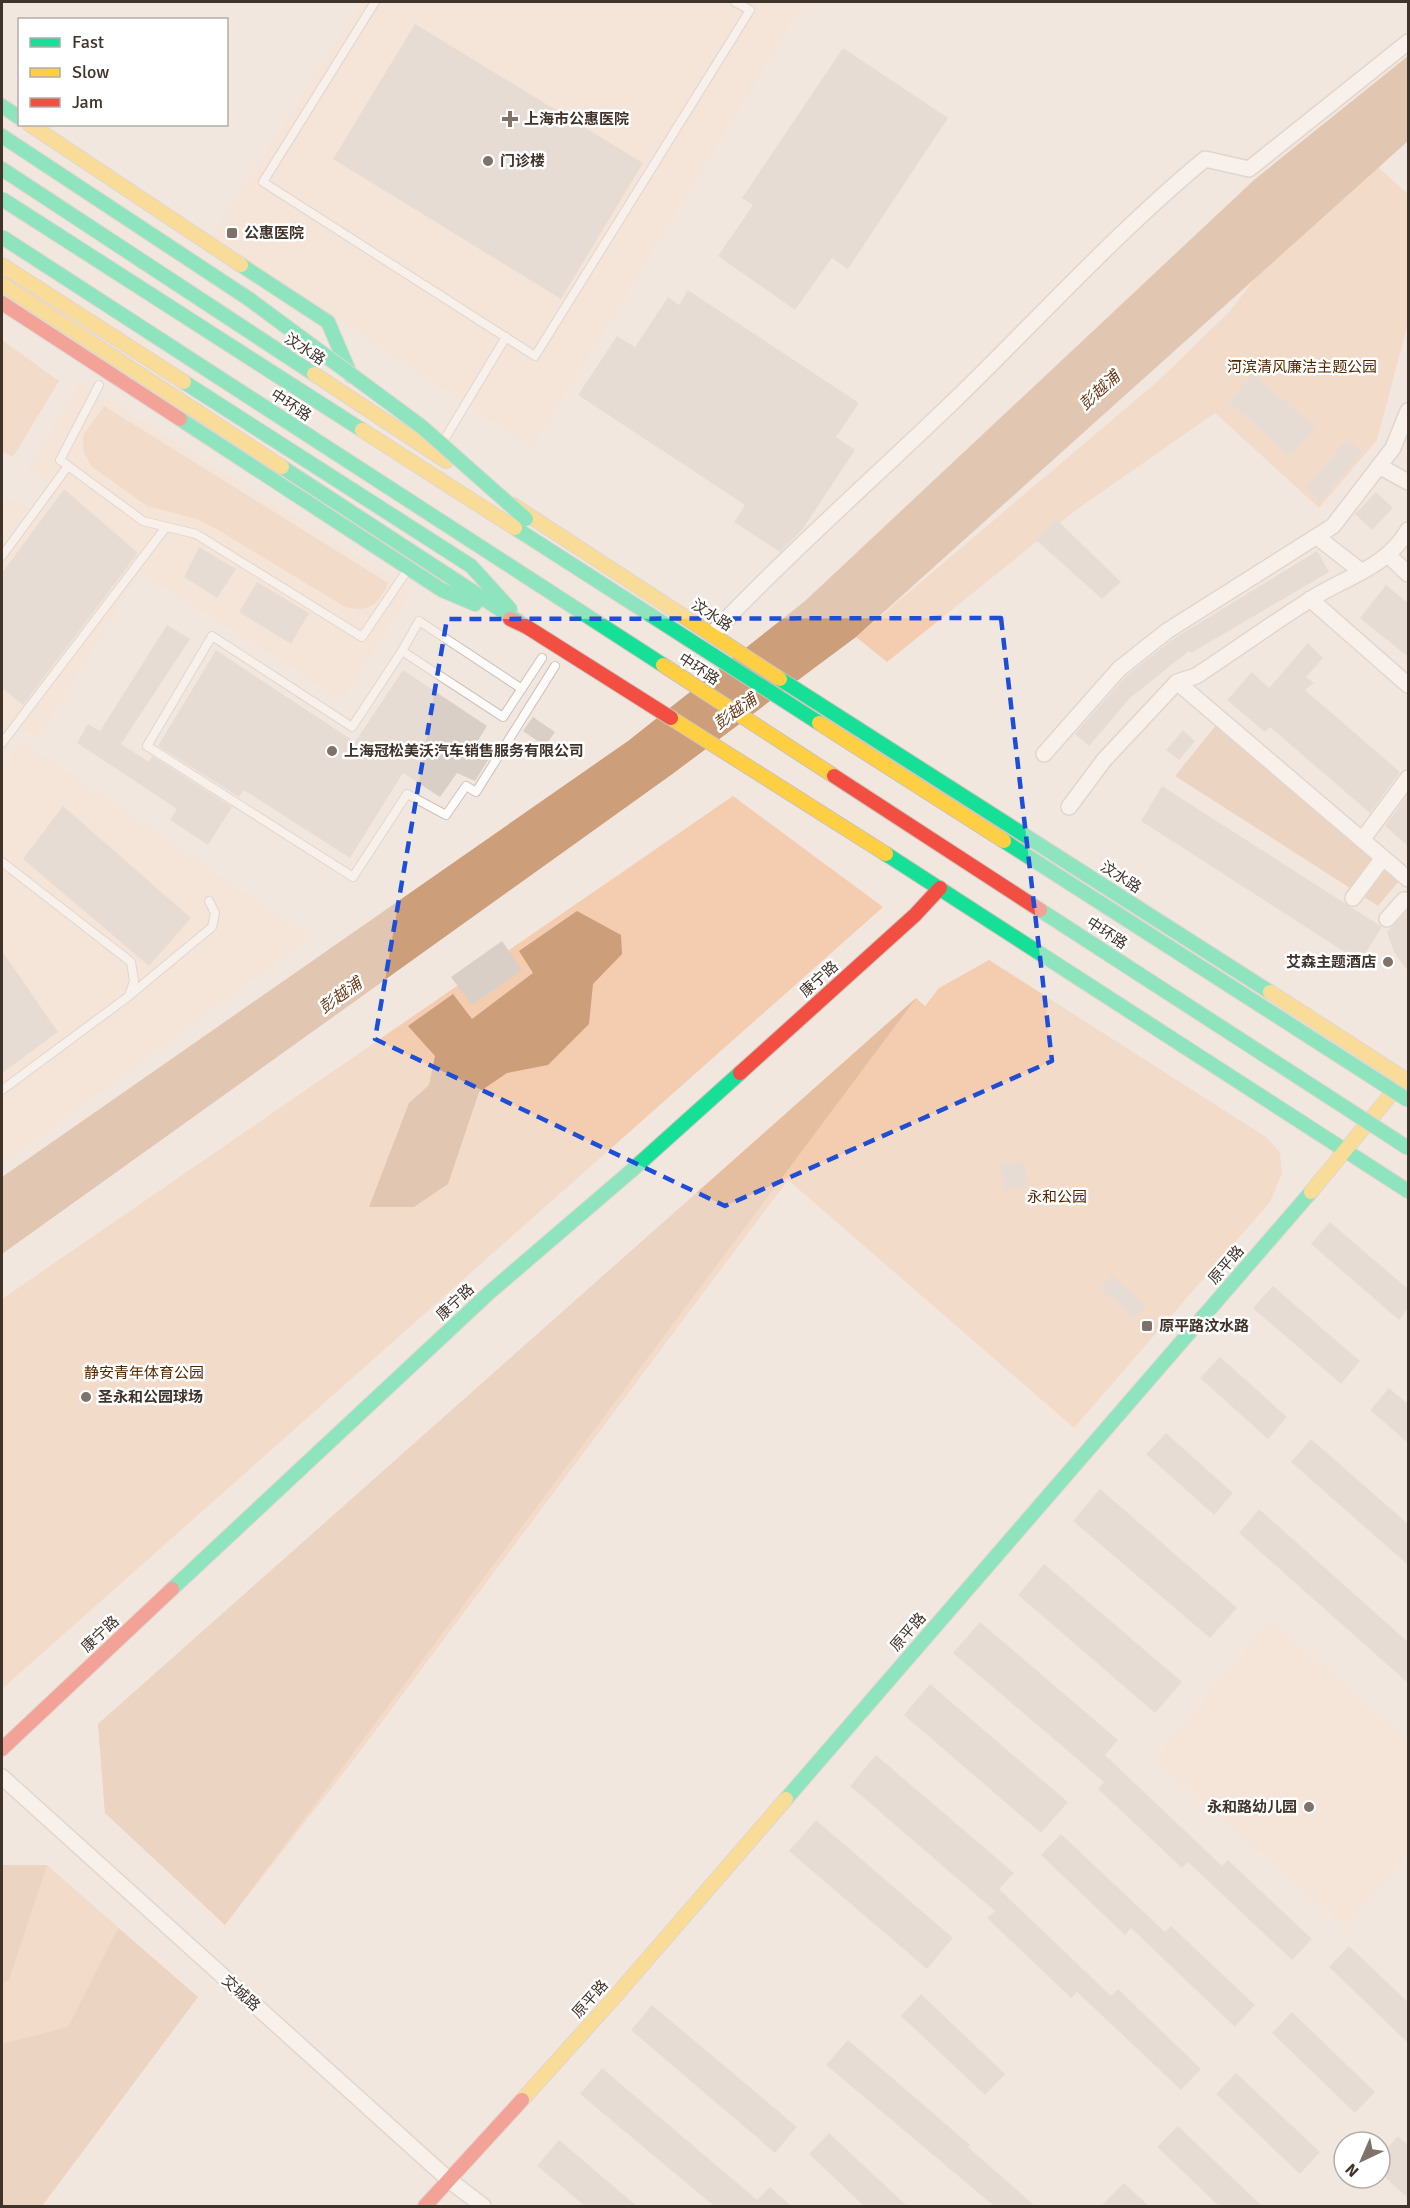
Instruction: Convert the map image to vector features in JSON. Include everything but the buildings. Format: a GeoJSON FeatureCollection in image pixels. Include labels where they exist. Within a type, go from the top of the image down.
{"type":"FeatureCollection","features":[{"type":"Feature","properties":{"kind":"main road"},"geometry":{"type":"LineString","coordinates":[[2,106],[18,117]]}},
{"type":"Feature","properties":{"kind":"main road"},"geometry":{"type":"LineString","coordinates":[[32,126],[328,322],[363,406]]}},
{"type":"Feature","properties":{"kind":"main road"},"geometry":{"type":"LineString","coordinates":[[2,136],[249,299],[412,420],[592,578]]}},
{"type":"Feature","properties":{"kind":"main road","name":"汶水路"},"geometry":{"type":"LineString","coordinates":[[2,169],[828,710],[1407,1078]]}},
{"type":"Feature","properties":{"kind":"main road","name":"中环路"},"geometry":{"type":"LineString","coordinates":[[2,199],[1408,1100]]}},
{"type":"Feature","properties":{"kind":"main road"},"geometry":{"type":"LineString","coordinates":[[2,206],[1408,1115]]}},
{"type":"Feature","properties":{"kind":"main road"},"geometry":{"type":"LineString","coordinates":[[2,226],[795,737],[1408,1137]]}},
{"type":"Feature","properties":{"kind":"main road","name":"中环路"},"geometry":{"type":"LineString","coordinates":[[2,237],[1408,1148]]}},
{"type":"Feature","properties":{"kind":"main road"},"geometry":{"type":"LineString","coordinates":[[2,265],[471,566],[527,627]]}},
{"type":"Feature","properties":{"kind":"main road"},"geometry":{"type":"LineString","coordinates":[[2,284],[527,627],[940,888],[1408,1191]]}},
{"type":"Feature","properties":{"kind":"main road"},"geometry":{"type":"LineString","coordinates":[[2,303],[442,590],[527,627]]}},
{"type":"Feature","properties":{"kind":"main road"},"geometry":{"type":"LineString","coordinates":[[285,447],[362,458]]}},
{"type":"Feature","properties":{"kind":"main road"},"geometry":{"type":"LineString","coordinates":[[519,542],[577,547]]}},
{"type":"Feature","properties":{"kind":"main road"},"geometry":{"type":"LineString","coordinates":[[1060,858],[1118,927]]}},
{"type":"Feature","properties":{"kind":"main road","name":"康宁路"},"geometry":{"type":"LineString","coordinates":[[2,1749],[490,1292],[631,1171],[915,915],[940,888]]}},
{"type":"Feature","properties":{"kind":"main road","name":"原平路"},"geometry":{"type":"LineString","coordinates":[[425,2206],[628,1982],[1407,1078]]}},
{"type":"Feature","properties":{"kind":"street"},"geometry":{"type":"LineString","coordinates":[[712,634],[1165,193],[1205,159],[1249,169],[1408,42]]}},
{"type":"Feature","properties":{"kind":"street"},"geometry":{"type":"LineString","coordinates":[[1044,754],[1119,669],[1167,631],[1333,526],[1393,448],[1408,411]]}},
{"type":"Feature","properties":{"kind":"street"},"geometry":{"type":"LineString","coordinates":[[1379,466],[1408,482]]}},
{"type":"Feature","properties":{"kind":"street"},"geometry":{"type":"LineString","coordinates":[[1069,807],[1104,760],[1177,682],[1196,676],[1310,599],[1362,572],[1388,555],[1408,530]]}},
{"type":"Feature","properties":{"kind":"street"},"geometry":{"type":"LineString","coordinates":[[1317,537],[1362,572]]}},
{"type":"Feature","properties":{"kind":"street"},"geometry":{"type":"LineString","coordinates":[[1388,555],[1408,574]]}},
{"type":"Feature","properties":{"kind":"street"},"geometry":{"type":"LineString","coordinates":[[1310,599],[1408,685]]}},
{"type":"Feature","properties":{"kind":"street"},"geometry":{"type":"LineString","coordinates":[[1177,682],[1408,879]]}},
{"type":"Feature","properties":{"kind":"street"},"geometry":{"type":"LineString","coordinates":[[1362,840],[1408,778]]}},
{"type":"Feature","properties":{"kind":"street"},"geometry":{"type":"LineString","coordinates":[[1353,898],[1383,858]]}},
{"type":"Feature","properties":{"kind":"street"},"geometry":{"type":"LineString","coordinates":[[1387,919],[1404,900],[1408,900]]}},
{"type":"Feature","properties":{"kind":"street","name":"交城路"},"geometry":{"type":"LineString","coordinates":[[2,1777],[449,2180],[483,2206]]}},
{"type":"Feature","properties":{"kind":"lane"},"geometry":{"type":"LineString","coordinates":[[375,2],[263,182],[535,356],[750,10],[735,2]]}},
{"type":"Feature","properties":{"kind":"lane"},"geometry":{"type":"LineString","coordinates":[[435,454],[506,337]]}},
{"type":"Feature","properties":{"kind":"lane"},"geometry":{"type":"LineString","coordinates":[[99,385],[60,460],[143,521],[196,534],[362,638],[404,575]]}},
{"type":"Feature","properties":{"kind":"lane"},"geometry":{"type":"LineString","coordinates":[[2,556],[68,466]]}},
{"type":"Feature","properties":{"kind":"lane"},"geometry":{"type":"LineString","coordinates":[[2,743],[166,527]]}},
{"type":"Feature","properties":{"kind":"lane"},"geometry":{"type":"LineString","coordinates":[[522,689],[419,621],[352,727],[212,636],[147,746],[353,877],[407,794],[446,815],[466,786],[476,792],[555,666]]}},
{"type":"Feature","properties":{"kind":"lane"},"geometry":{"type":"LineString","coordinates":[[402,651],[503,717],[542,658]]}},
{"type":"Feature","properties":{"kind":"lane"},"geometry":{"type":"LineString","coordinates":[[2,862],[131,962],[135,981],[129,996]]}},
{"type":"Feature","properties":{"kind":"lane"},"geometry":{"type":"LineString","coordinates":[[2,1090],[129,996],[212,927],[215,913],[209,901]]}},
{"type":"Feature","properties":{"kind":"highlighted area"},"geometry":{"type":"Polygon","coordinates":[[[1001,618],[1052,1061],[725,1206],[375,1039],[447,619],[1001,618]]]}},
{"type":"Feature","properties":{"kind":"shaded area","name":"上海市公惠医院"},"geometry":{"type":"Polygon","coordinates":[[[362,2],[804,2],[533,448],[212,236],[362,2]]]}},
{"type":"Feature","properties":{"kind":"shaded area"},"geometry":{"type":"Polygon","coordinates":[[[80,382],[412,591],[342,700],[140,572],[38,740],[21,727],[2,757],[2,550],[51,484],[28,468],[80,382]]]}},
{"type":"Feature","properties":{"kind":"shaded area"},"geometry":{"type":"Polygon","coordinates":[[[2,495],[29,508],[2,545],[2,495]]]}},
{"type":"Feature","properties":{"kind":"shaded area"},"geometry":{"type":"Polygon","coordinates":[[[1217,724],[1399,881],[1378,906],[1175,776],[1217,724]]]}},
{"type":"Feature","properties":{"kind":"shaded area"},"geometry":{"type":"Polygon","coordinates":[[[22,741],[311,937],[2,1165],[2,769],[22,741]]]}},
{"type":"Feature","properties":{"kind":"shaded area"},"geometry":{"type":"Polygon","coordinates":[[[916,998],[225,1925],[105,1813],[98,1724],[916,998]]]}},
{"type":"Feature","properties":{"kind":"shaded area","name":"永和路幼儿园"},"geometry":{"type":"Polygon","coordinates":[[[1270,1620],[1408,1740],[1408,1855],[1345,1927],[1155,1759],[1270,1620]]]}},
{"type":"Feature","properties":{"kind":"shaded area"},"geometry":{"type":"Polygon","coordinates":[[[2,1865],[47,1865],[9,1980],[2,1984],[2,1865]]]}},
{"type":"Feature","properties":{"kind":"shaded area"},"geometry":{"type":"Polygon","coordinates":[[[118,1928],[198,1997],[42,2206],[2,2206],[2,2044],[68,2027],[118,1928]]]}},
{"type":"Feature","properties":{"kind":"green space","name":"河滨清风廉洁主题公园"},"geometry":{"type":"Polygon","coordinates":[[[1376,165],[1408,194],[1408,324],[1377,440],[1319,508],[1215,413],[1076,510],[887,662],[856,637],[1158,381],[1230,311],[1285,240],[1376,165]]]}},
{"type":"Feature","properties":{"kind":"green space"},"geometry":{"type":"Polygon","coordinates":[[[2,340],[59,381],[13,457],[2,452],[2,340]]]}},
{"type":"Feature","properties":{"kind":"green space"},"geometry":{"type":"Polygon","coordinates":[[[104,406],[388,583],[381,597],[372,606],[366,608],[345,607],[213,527],[196,519],[147,506],[91,466],[84,453],[83,435],[104,406]]]}},
{"type":"Feature","properties":{"kind":"green space","name":"静安青年体育公园"},"geometry":{"type":"Polygon","coordinates":[[[733,796],[883,907],[2,1689],[2,1299],[733,796]]]}},
{"type":"Feature","properties":{"kind":"green space","name":"永和公园"},"geometry":{"type":"Polygon","coordinates":[[[989,960],[1266,1137],[1280,1152],[1282,1173],[1270,1202],[1074,1428],[788,1180],[355,1758],[225,1925],[105,1813],[98,1724],[916,998],[925,1006],[939,988],[989,960]]]}},
{"type":"Feature","properties":{"kind":"green space"},"geometry":{"type":"Polygon","coordinates":[[[47,1865],[198,1997],[42,2206],[2,2206],[2,1873],[20,1873],[47,1865]]]}},
{"type":"Feature","properties":{"kind":"water","name":"彭越浦"},"geometry":{"type":"Polygon","coordinates":[[[1408,56],[1408,141],[856,637],[671,775],[2,1254],[2,1177],[628,741],[805,601],[1254,180],[1408,56]]]}},
{"type":"Feature","properties":{"kind":"water"},"geometry":{"type":"Polygon","coordinates":[[[577,911],[621,935],[622,954],[593,984],[589,1024],[548,1065],[507,1073],[479,1092],[448,1184],[414,1207],[369,1207],[409,1103],[429,1085],[435,1056],[408,1026],[453,994],[472,1019],[533,973],[519,951],[577,911]]]}},
{"type":"Feature","properties":{"kind":"traffic: fast"},"geometry":{"type":"LineString","coordinates":[[2,106],[18,117]]}},
{"type":"Feature","properties":{"kind":"traffic: fast"},"geometry":{"type":"LineString","coordinates":[[2,136],[249,299]]}},
{"type":"Feature","properties":{"kind":"traffic: fast"},"geometry":{"type":"LineString","coordinates":[[2,169],[314,374]]}},
{"type":"Feature","properties":{"kind":"traffic: fast"},"geometry":{"type":"LineString","coordinates":[[2,199],[362,430]]}},
{"type":"Feature","properties":{"kind":"traffic: fast"},"geometry":{"type":"LineString","coordinates":[[2,237],[663,665]]}},
{"type":"Feature","properties":{"kind":"traffic: fast"},"geometry":{"type":"LineString","coordinates":[[241,265],[328,322],[351,376]]}},
{"type":"Feature","properties":{"kind":"traffic: fast"},"geometry":{"type":"LineString","coordinates":[[249,299],[422,427],[526,519]]}},
{"type":"Feature","properties":{"kind":"traffic: fast"},"geometry":{"type":"LineString","coordinates":[[184,382],[471,566],[510,609]]}},
{"type":"Feature","properties":{"kind":"traffic: fast"},"geometry":{"type":"LineString","coordinates":[[180,419],[442,590],[475,604]]}},
{"type":"Feature","properties":{"kind":"traffic: fast"},"geometry":{"type":"LineString","coordinates":[[282,467],[527,627]]}},
{"type":"Feature","properties":{"kind":"traffic: fast"},"geometry":{"type":"LineString","coordinates":[[515,528],[819,723]]}},
{"type":"Feature","properties":{"kind":"traffic: fast"},"geometry":{"type":"LineString","coordinates":[[780,679],[1270,992]]}},
{"type":"Feature","properties":{"kind":"traffic: fast"},"geometry":{"type":"LineString","coordinates":[[1004,841],[1408,1100]]}},
{"type":"Feature","properties":{"kind":"traffic: fast"},"geometry":{"type":"LineString","coordinates":[[886,854],[1408,1191]]}},
{"type":"Feature","properties":{"kind":"traffic: fast"},"geometry":{"type":"LineString","coordinates":[[1040,910],[1408,1148]]}},
{"type":"Feature","properties":{"kind":"traffic: fast"},"geometry":{"type":"LineString","coordinates":[[172,1589],[490,1292],[631,1171],[740,1073]]}},
{"type":"Feature","properties":{"kind":"traffic: fast"},"geometry":{"type":"LineString","coordinates":[[786,1799],[1311,1192]]}},
{"type":"Feature","properties":{"kind":"traffic: slow"},"geometry":{"type":"LineString","coordinates":[[32,126],[241,265]]}},
{"type":"Feature","properties":{"kind":"traffic: slow"},"geometry":{"type":"LineString","coordinates":[[2,265],[184,382]]}},
{"type":"Feature","properties":{"kind":"traffic: slow"},"geometry":{"type":"LineString","coordinates":[[2,284],[282,467]]}},
{"type":"Feature","properties":{"kind":"traffic: slow"},"geometry":{"type":"LineString","coordinates":[[314,374],[446,461]]}},
{"type":"Feature","properties":{"kind":"traffic: slow"},"geometry":{"type":"LineString","coordinates":[[362,430],[515,528]]}},
{"type":"Feature","properties":{"kind":"traffic: slow"},"geometry":{"type":"LineString","coordinates":[[513,505],[780,679]]}},
{"type":"Feature","properties":{"kind":"traffic: slow"},"geometry":{"type":"LineString","coordinates":[[663,665],[834,776]]}},
{"type":"Feature","properties":{"kind":"traffic: slow"},"geometry":{"type":"LineString","coordinates":[[671,718],[886,854]]}},
{"type":"Feature","properties":{"kind":"traffic: slow"},"geometry":{"type":"LineString","coordinates":[[819,723],[1004,841]]}},
{"type":"Feature","properties":{"kind":"traffic: slow"},"geometry":{"type":"LineString","coordinates":[[1270,992],[1408,1081]]}},
{"type":"Feature","properties":{"kind":"traffic: slow"},"geometry":{"type":"LineString","coordinates":[[1311,1192],[1402,1081]]}},
{"type":"Feature","properties":{"kind":"traffic: slow"},"geometry":{"type":"LineString","coordinates":[[522,2100],[786,1799]]}},
{"type":"Feature","properties":{"kind":"traffic: jam"},"geometry":{"type":"LineString","coordinates":[[2,303],[180,419]]}},
{"type":"Feature","properties":{"kind":"traffic: jam"},"geometry":{"type":"LineString","coordinates":[[510,619],[527,627],[671,718]]}},
{"type":"Feature","properties":{"kind":"traffic: jam"},"geometry":{"type":"LineString","coordinates":[[834,776],[1040,910]]}},
{"type":"Feature","properties":{"kind":"traffic: jam"},"geometry":{"type":"LineString","coordinates":[[740,1073],[915,915],[940,888]]}},
{"type":"Feature","properties":{"kind":"traffic: jam"},"geometry":{"type":"LineString","coordinates":[[2,1749],[172,1589]]}},
{"type":"Feature","properties":{"kind":"traffic: jam"},"geometry":{"type":"LineString","coordinates":[[425,2206],[522,2100]]}},
{"type":"Feature","properties":{"kind":"place","name":"上海市公惠医院"},"geometry":{"type":"Point","coordinates":[510,119]}},
{"type":"Feature","properties":{"kind":"place","name":"门诊楼"},"geometry":{"type":"Point","coordinates":[488,161]}},
{"type":"Feature","properties":{"kind":"place","name":"公惠医院"},"geometry":{"type":"Point","coordinates":[232,233]}},
{"type":"Feature","properties":{"kind":"place","name":"上海冠松美沃汽车销售服务有限公司"},"geometry":{"type":"Point","coordinates":[332,751]}},
{"type":"Feature","properties":{"kind":"place","name":"艾森主题酒店"},"geometry":{"type":"Point","coordinates":[1388,962]}},
{"type":"Feature","properties":{"kind":"place","name":"原平路汶水路"},"geometry":{"type":"Point","coordinates":[1147,1326]}},
{"type":"Feature","properties":{"kind":"place","name":"圣永和公园球场"},"geometry":{"type":"Point","coordinates":[86,1397]}},
{"type":"Feature","properties":{"kind":"place","name":"永和路幼儿园"},"geometry":{"type":"Point","coordinates":[1309,1807]}}]}
